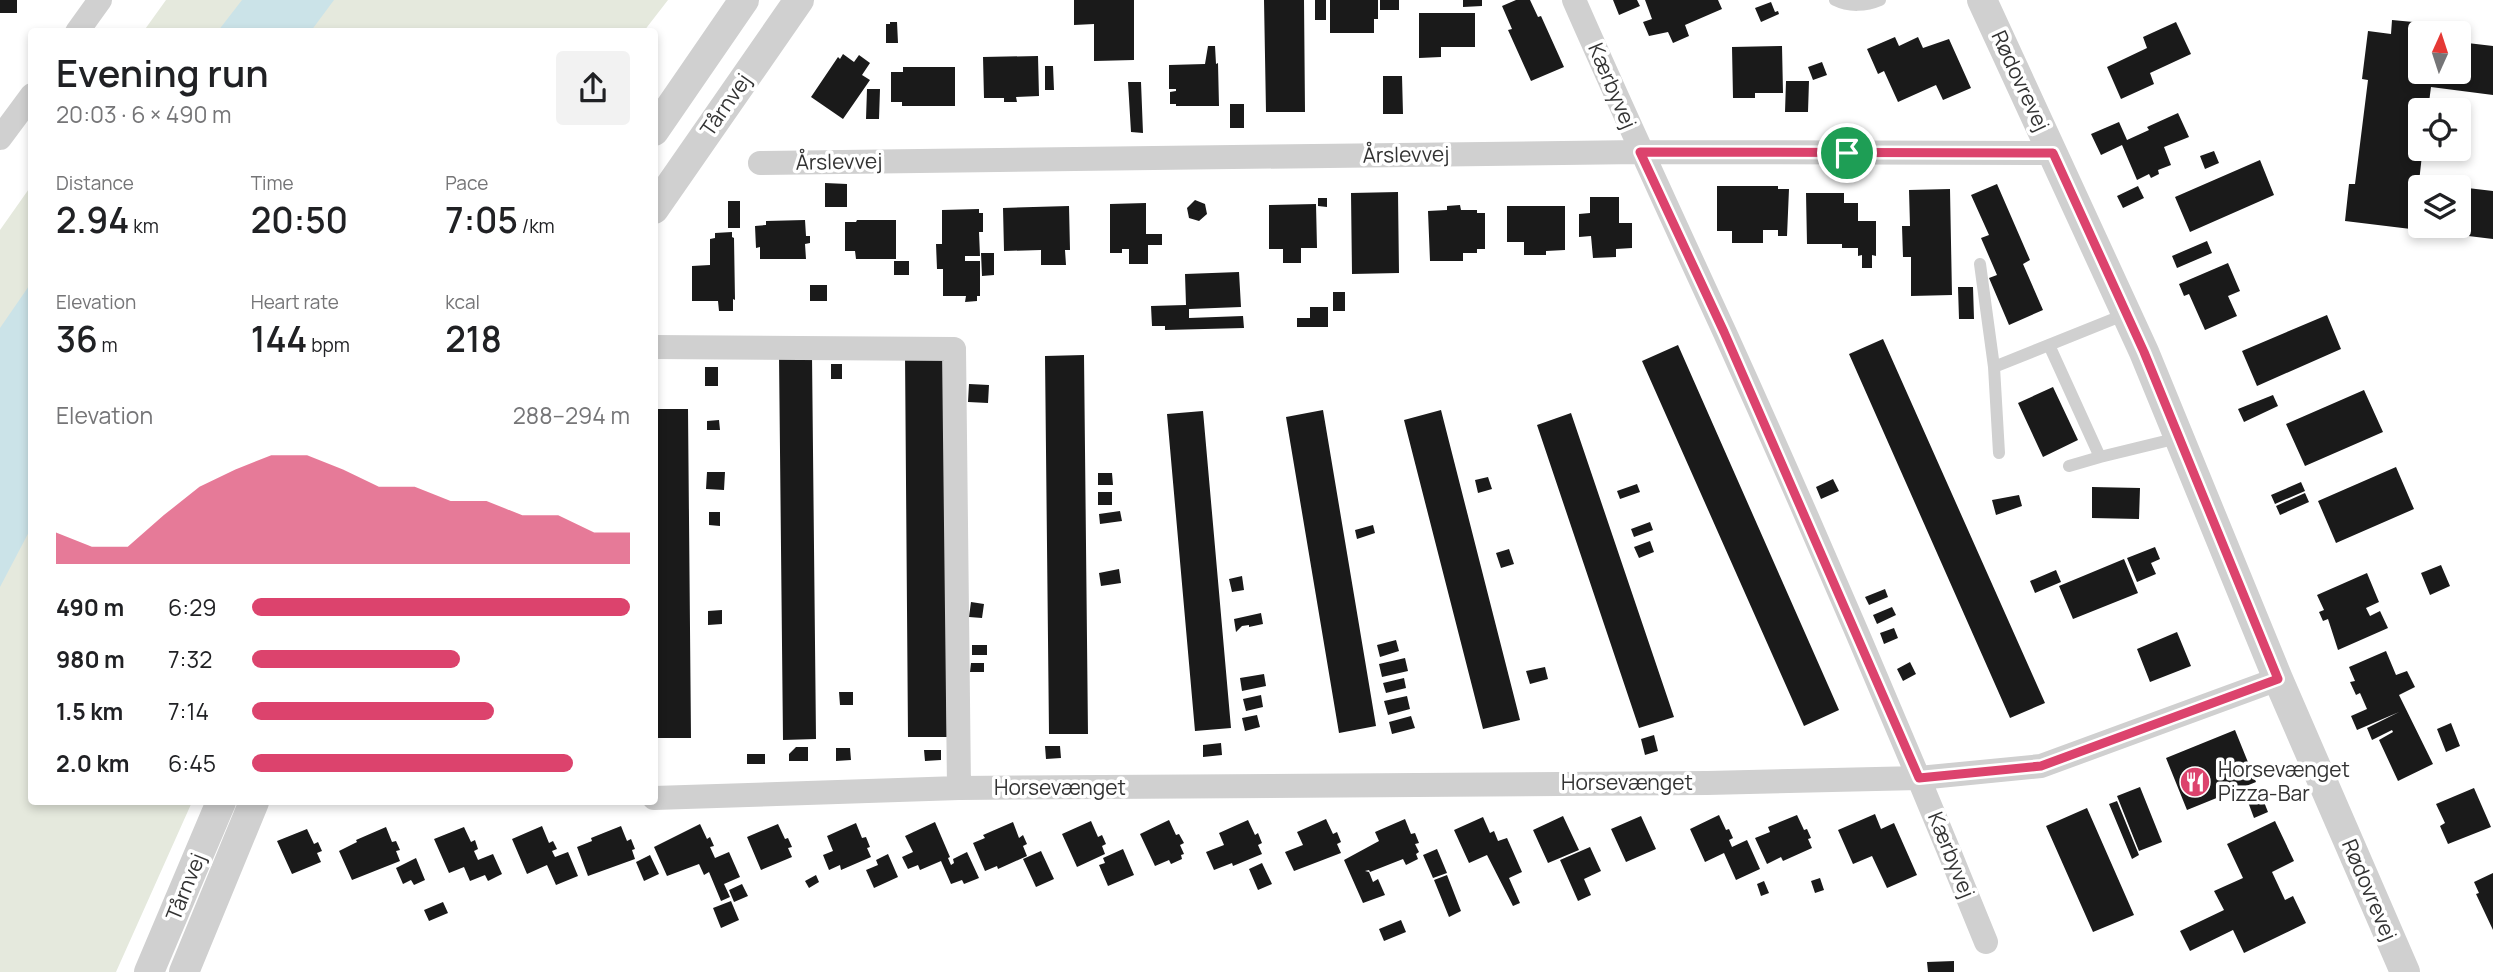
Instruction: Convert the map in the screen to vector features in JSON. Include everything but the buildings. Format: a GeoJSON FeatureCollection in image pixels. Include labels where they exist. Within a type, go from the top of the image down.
{"type":"FeatureCollection","features":[{"type":"Feature","properties":{"kind":"street","name":"Tårnvej"},"geometry":{"type":"LineString","coordinates":[[658,125],[744,0]]}},
{"type":"Feature","properties":{"kind":"street","name":"Tårnvej"},"geometry":{"type":"LineString","coordinates":[[658,203],[799,0]]}},
{"type":"Feature","properties":{"kind":"street","name":"Kærbyvej"},"geometry":{"type":"LineString","coordinates":[[1574,0],[1640,152],[1724,332],[1919,778],[1986,942]]}},
{"type":"Feature","properties":{"kind":"street","name":"Rødovrevej"},"geometry":{"type":"LineString","coordinates":[[1982,0],[2126,314],[2278,679],[2405,972]]}},
{"type":"Feature","properties":{"kind":"street"},"geometry":{"type":"LineString","coordinates":[[79,28],[95,2]]}},
{"type":"Feature","properties":{"kind":"street"},"geometry":{"type":"LineString","coordinates":[[0,138],[28,100]]}},
{"type":"Feature","properties":{"kind":"street","name":"Årslevvej"},"geometry":{"type":"LineString","coordinates":[[760,163],[1640,152],[2053,153]]}},
{"type":"Feature","properties":{"kind":"street"},"geometry":{"type":"LineString","coordinates":[[658,347],[954,349],[959,788]]}},
{"type":"Feature","properties":{"kind":"street","name":"Horsevænget"},"geometry":{"type":"LineString","coordinates":[[658,798],[959,788],[1707,783],[1919,778],[2041,766],[2278,679]]}},
{"type":"Feature","properties":{"kind":"street","name":"Tårnvej"},"geometry":{"type":"LineString","coordinates":[[149,972],[220,805]]}},
{"type":"Feature","properties":{"kind":"street","name":"Tårnvej"},"geometry":{"type":"LineString","coordinates":[[184,972],[253,805]]}},
{"type":"Feature","properties":{"kind":"lane"},"geometry":{"type":"LineString","coordinates":[[1835,0],[1845,5],[1871,4],[1880,0]]}},
{"type":"Feature","properties":{"kind":"lane"},"geometry":{"type":"LineString","coordinates":[[1980,264],[1994,367],[1999,453]]}},
{"type":"Feature","properties":{"kind":"lane"},"geometry":{"type":"LineString","coordinates":[[1994,367],[2126,314]]}},
{"type":"Feature","properties":{"kind":"lane"},"geometry":{"type":"LineString","coordinates":[[2049,345],[2100,457]]}},
{"type":"Feature","properties":{"kind":"lane"},"geometry":{"type":"LineString","coordinates":[[2069,466],[2179,438]]}},
{"type":"Feature","properties":{"kind":"shaded area"},"geometry":{"type":"Polygon","coordinates":[[[166,0],[668,0],[646,28],[146,28],[166,0]]]}},
{"type":"Feature","properties":{"kind":"shaded area"},"geometry":{"type":"Polygon","coordinates":[[[28,190],[28,805],[191,805],[116,972],[0,972],[0,230],[28,190]]]}},
{"type":"Feature","properties":{"kind":"water"},"geometry":{"type":"Polygon","coordinates":[[[242,0],[334,0],[313,28],[220,28],[242,0]]]}},
{"type":"Feature","properties":{"kind":"water"},"geometry":{"type":"Polygon","coordinates":[[[28,287],[28,534],[0,587],[0,328],[28,287]]]}},
{"type":"Feature","properties":{"kind":"place","name":"Horsevænget Pizza-Bar"},"geometry":{"type":"Point","coordinates":[2195,782]}},
{"type":"Feature","properties":{"kind":"route"},"geometry":{"type":"LineString","coordinates":[[1640,152],[1847,153],[2053,153],[2144,352],[2278,679],[2041,766],[1919,778],[1724,332],[1640,152]]}}]}
